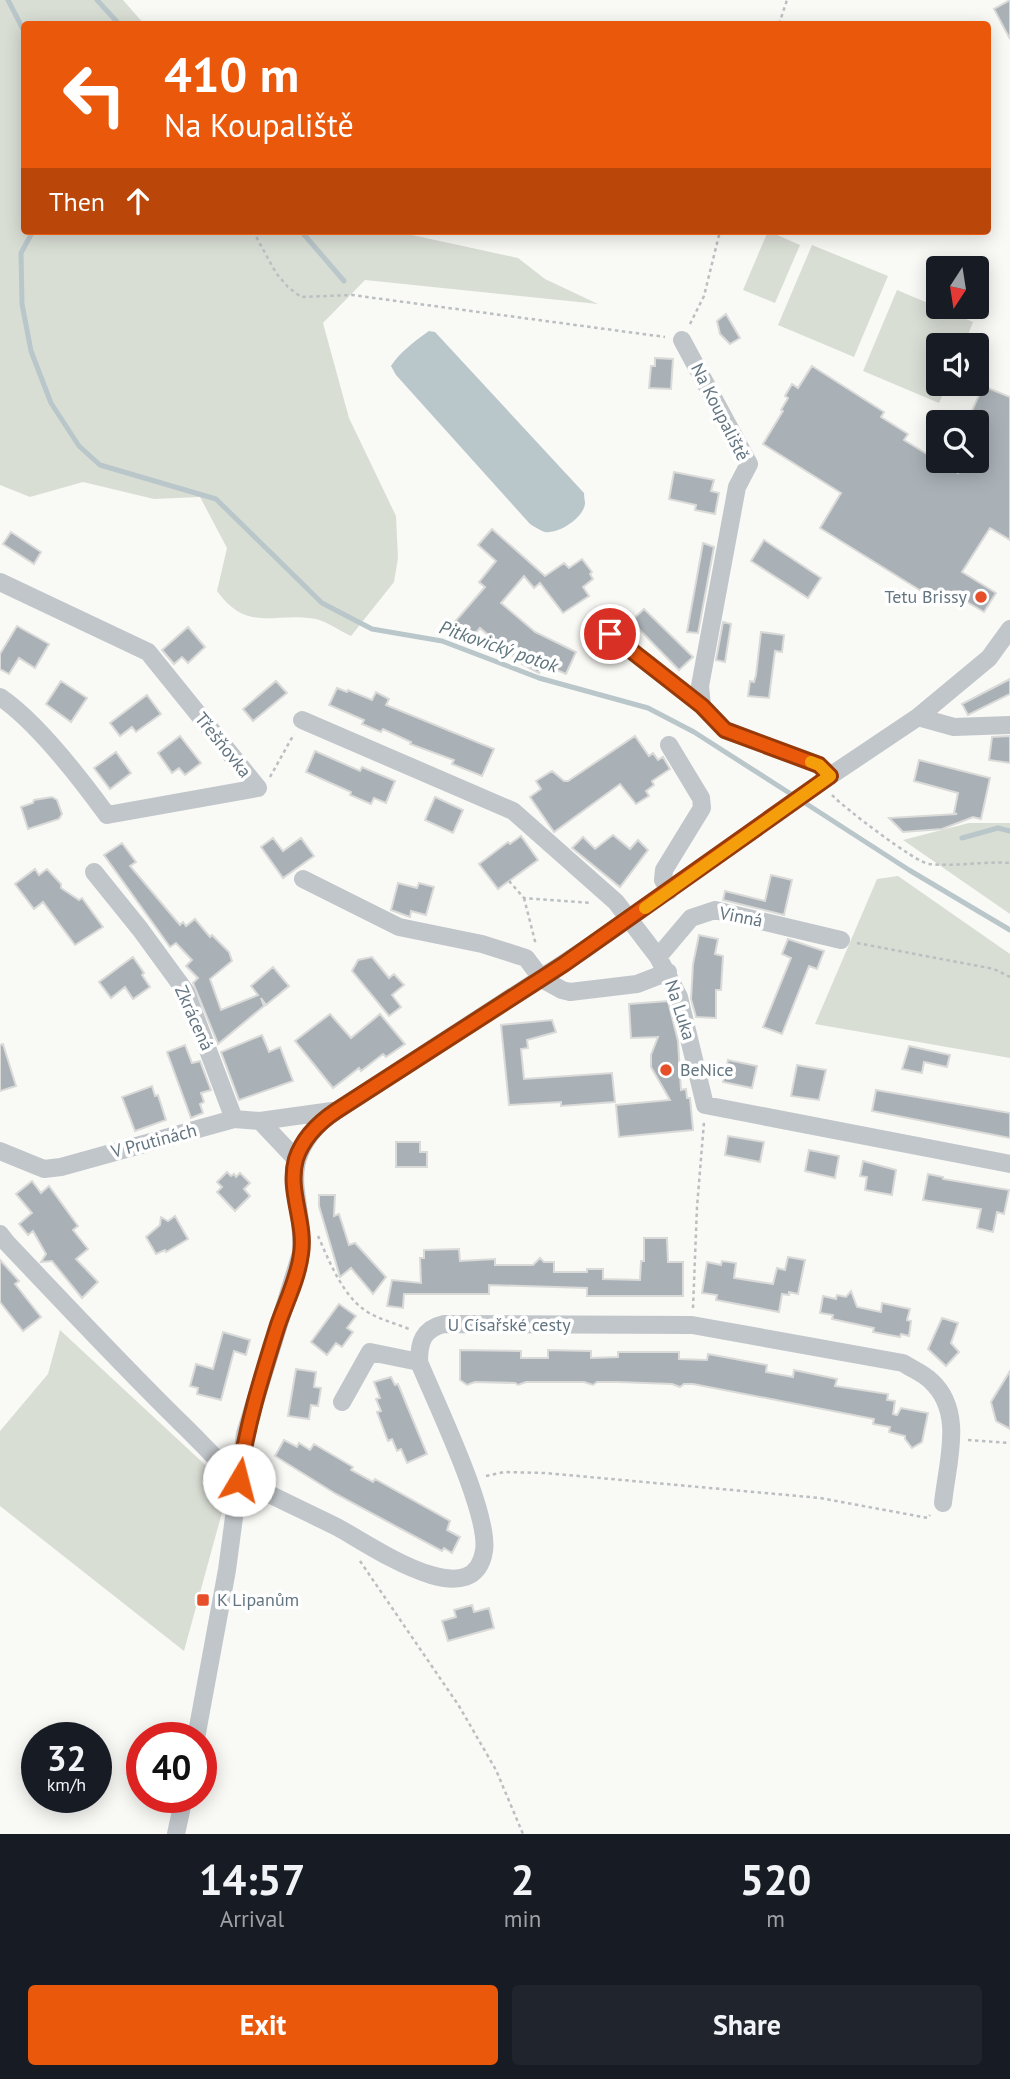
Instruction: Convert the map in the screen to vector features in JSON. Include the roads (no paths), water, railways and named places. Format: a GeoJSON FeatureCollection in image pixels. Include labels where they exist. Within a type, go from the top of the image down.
{"type":"FeatureCollection","features":[{"type":"Feature","properties":{"kind":"street","name":"Na Koupaliště"},"geometry":{"type":"LineString","coordinates":[[682,340],[749,464],[737,486],[700,685],[702,706]]}},
{"type":"Feature","properties":{"kind":"street","name":"Třešňovka"},"geometry":{"type":"LineString","coordinates":[[0,582],[148,652],[258,788],[107,815],[54,750],[12,705],[0,697]]}},
{"type":"Feature","properties":{"kind":"street"},"geometry":{"type":"LineString","coordinates":[[199,1722],[226,1575],[246,1434],[301,1253],[302,1228],[294,1189],[296,1159],[313,1129],[336,1111],[542,979],[825,779],[918,717],[989,658],[1010,629]]}},
{"type":"Feature","properties":{"kind":"street"},"geometry":{"type":"LineString","coordinates":[[610,634],[702,706],[725,730],[819,765],[825,779]]}},
{"type":"Feature","properties":{"kind":"street"},"geometry":{"type":"LineString","coordinates":[[918,717],[954,727],[1010,725]]}},
{"type":"Feature","properties":{"kind":"street","name":"Na Luka"},"geometry":{"type":"LineString","coordinates":[[302,720],[513,811],[616,902],[663,965],[680,997],[705,1105],[1010,1164]]}},
{"type":"Feature","properties":{"kind":"street"},"geometry":{"type":"LineString","coordinates":[[669,745],[701,798],[702,808],[664,870],[663,880],[669,891]]}},
{"type":"Feature","properties":{"kind":"street","name":"Zkrácená"},"geometry":{"type":"LineString","coordinates":[[94,873],[186,992],[234,1119]]}},
{"type":"Feature","properties":{"kind":"street"},"geometry":{"type":"LineString","coordinates":[[303,879],[399,927],[482,944],[526,958],[542,979],[570,992],[637,984],[663,965]]}},
{"type":"Feature","properties":{"kind":"street","name":"Vinná"},"geometry":{"type":"LineString","coordinates":[[663,965],[691,918],[715,910],[841,940]]}},
{"type":"Feature","properties":{"kind":"street","name":"V Prutinách"},"geometry":{"type":"LineString","coordinates":[[0,1151],[44,1169],[61,1167],[234,1119],[260,1121],[336,1111]]}},
{"type":"Feature","properties":{"kind":"street"},"geometry":{"type":"LineString","coordinates":[[260,1121],[296,1159]]}},
{"type":"Feature","properties":{"kind":"street"},"geometry":{"type":"LineString","coordinates":[[0,1234],[136,1379],[239,1480],[337,1527],[402,1564],[434,1577],[452,1579],[474,1573],[481,1564],[484,1549],[483,1530],[468,1481],[419,1362],[370,1352],[342,1402]]}},
{"type":"Feature","properties":{"kind":"street","name":"U Císařské cesty"},"geometry":{"type":"LineString","coordinates":[[419,1362],[419,1345],[424,1335],[433,1326],[444,1324],[692,1325],[903,1363],[929,1378],[944,1395],[949,1409],[952,1426],[943,1503]]}},
{"type":"Feature","properties":{"kind":"street"},"geometry":{"type":"LineString","coordinates":[[176,1834],[181,1813]]}},
{"type":"Feature","properties":{"kind":"waterway","name":"Pitkovický potok"},"geometry":{"type":"LineString","coordinates":[[8,0],[21,25]]}},
{"type":"Feature","properties":{"kind":"waterway"},"geometry":{"type":"LineString","coordinates":[[97,0],[116,21]]}},
{"type":"Feature","properties":{"kind":"waterway","name":"Pitkovický potok"},"geometry":{"type":"LineString","coordinates":[[31,235],[21,253],[22,304],[31,351],[51,403],[79,446],[100,465],[216,499],[322,603],[372,629],[442,641],[539,678],[648,708],[694,732],[794,796]]}},
{"type":"Feature","properties":{"kind":"waterway"},"geometry":{"type":"LineString","coordinates":[[304,235],[344,281]]}},
{"type":"Feature","properties":{"kind":"waterway","name":"Pitkovický potok"},"geometry":{"type":"LineString","coordinates":[[802,801],[909,870],[1010,930]]}},
{"type":"Feature","properties":{"kind":"waterway"},"geometry":{"type":"LineString","coordinates":[[962,838],[998,828],[1010,831]]}},
{"type":"Feature","properties":{"kind":"place","name":"Tetu Brissy"},"geometry":{"type":"Point","coordinates":[981,597]}},
{"type":"Feature","properties":{"kind":"place","name":"BeNice"},"geometry":{"type":"Point","coordinates":[666,1070]}},
{"type":"Feature","properties":{"kind":"place","name":"K Lipanům"},"geometry":{"type":"Point","coordinates":[203,1600]}}]}
